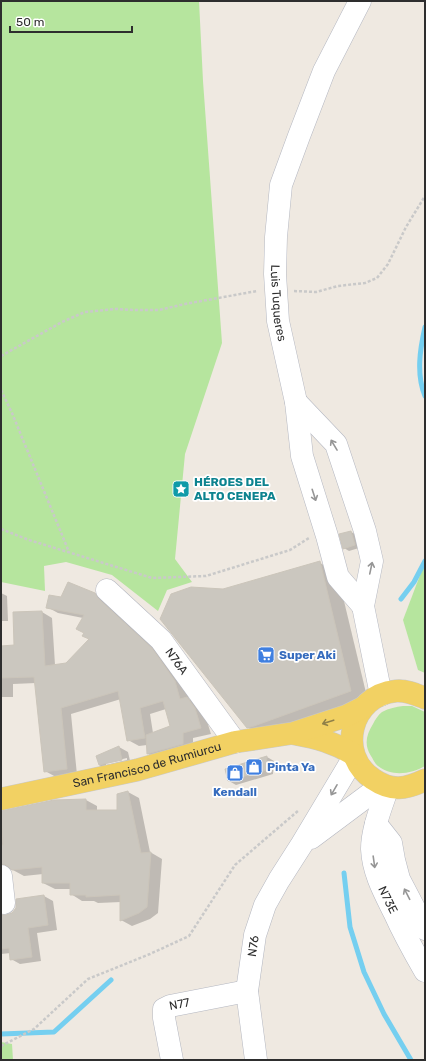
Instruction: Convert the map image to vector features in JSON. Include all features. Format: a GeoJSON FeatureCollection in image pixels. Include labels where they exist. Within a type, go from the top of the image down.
{"type":"FeatureCollection","features":[{"type":"Feature","properties":{"kind":"main road"},"geometry":{"type":"LineString","coordinates":[[381,695],[396,691],[411,692],[425,698]]}},
{"type":"Feature","properties":{"kind":"main road","name":"San Francisco de Rumiurcu"},"geometry":{"type":"LineString","coordinates":[[1,799],[137,770],[235,742],[294,733],[346,716],[362,708],[371,700],[381,695]]}},
{"type":"Feature","properties":{"kind":"main road"},"geometry":{"type":"LineString","coordinates":[[362,708],[354,722],[351,738],[353,755],[365,774],[385,786],[409,787],[425,780]]}},
{"type":"Feature","properties":{"kind":"main road","name":"San Francisco de Rumiurcu"},"geometry":{"type":"LineString","coordinates":[[294,733],[337,744],[353,755]]}},
{"type":"Feature","properties":{"kind":"street","name":"Luis Tuqueres"},"geometry":{"type":"LineString","coordinates":[[360,1],[324,71],[282,185],[276,237],[275,274],[278,320],[296,402],[302,456],[338,577],[363,606]]}},
{"type":"Feature","properties":{"kind":"street"},"geometry":{"type":"LineString","coordinates":[[296,402],[336,444],[365,531],[372,561],[363,606],[381,695]]}},
{"type":"Feature","properties":{"kind":"street","name":"N76A"},"geometry":{"type":"LineString","coordinates":[[107,590],[161,640],[235,742]]}},
{"type":"Feature","properties":{"kind":"street","name":"N76"},"geometry":{"type":"LineString","coordinates":[[256,1060],[247,991],[255,935],[265,905],[353,755]]}},
{"type":"Feature","properties":{"kind":"street","name":"N76"},"geometry":{"type":"LineString","coordinates":[[302,844],[385,786]]}},
{"type":"Feature","properties":{"kind":"street","name":"N73E"},"geometry":{"type":"LineString","coordinates":[[385,786],[372,848],[374,868],[381,886],[419,935],[425,971]]}},
{"type":"Feature","properties":{"kind":"street"},"geometry":{"type":"LineString","coordinates":[[1,876],[4,903]]}},
{"type":"Feature","properties":{"kind":"street","name":"N77"},"geometry":{"type":"LineString","coordinates":[[172,1060],[164,1018],[164,1009],[170,1006],[247,991]]}},
{"type":"Feature","properties":{"kind":"path"},"geometry":{"type":"LineString","coordinates":[[1,356],[62,322],[85,312],[116,309],[159,310],[276,287],[296,292],[316,292],[338,286],[365,283],[377,278],[388,264],[406,227],[425,196]]}},
{"type":"Feature","properties":{"kind":"path"},"geometry":{"type":"LineString","coordinates":[[1,390],[12,413],[69,552]]}},
{"type":"Feature","properties":{"kind":"path"},"geometry":{"type":"LineString","coordinates":[[1,529],[30,540],[152,578],[206,576],[290,550],[324,528]]}},
{"type":"Feature","properties":{"kind":"path"},"geometry":{"type":"LineString","coordinates":[[1,1046],[34,1028],[88,978],[150,954],[189,936],[235,866],[301,808]]}},
{"type":"Feature","properties":{"kind":"green space"},"geometry":{"type":"Polygon","coordinates":[[[1,1],[199,1],[203,81],[222,343],[185,454],[175,559],[192,582],[167,590],[158,611],[112,575],[66,562],[44,566],[45,591],[1,582],[1,1]]]}},
{"type":"Feature","properties":{"kind":"green space"},"geometry":{"type":"Polygon","coordinates":[[[425,562],[425,673],[418,670],[403,620],[425,562]]]}},
{"type":"Feature","properties":{"kind":"green space"},"geometry":{"type":"Polygon","coordinates":[[[403,706],[412,706],[425,712],[425,766],[414,771],[395,773],[389,772],[376,764],[367,748],[367,736],[381,713],[403,706]]]}},
{"type":"Feature","properties":{"kind":"green space"},"geometry":{"type":"Polygon","coordinates":[[[1,1042],[12,1044],[13,1060],[1,1060],[1,1042]]]}},
{"type":"Feature","properties":{"kind":"building"},"geometry":{"type":"Polygon","coordinates":[[[351,531],[355,545],[343,549],[339,534],[351,531]]]}},
{"type":"Feature","properties":{"kind":"building","name":"Super Aki"},"geometry":{"type":"Polygon","coordinates":[[[320,561],[351,691],[247,728],[160,619],[171,594],[191,587],[223,589],[320,561]]]}},
{"type":"Feature","properties":{"kind":"building"},"geometry":{"type":"Polygon","coordinates":[[[68,582],[95,593],[99,599],[152,648],[175,681],[180,699],[187,697],[195,708],[201,728],[183,733],[183,744],[147,754],[146,735],[170,726],[163,701],[140,708],[145,738],[127,741],[118,691],[61,708],[67,769],[44,772],[34,677],[1,678],[1,646],[14,645],[13,612],[42,611],[45,666],[66,663],[89,639],[82,636],[84,633],[76,629],[84,615],[46,608],[49,595],[61,597],[68,582]]]}},
{"type":"Feature","properties":{"kind":"building"},"geometry":{"type":"Polygon","coordinates":[[[119,746],[122,760],[99,765],[96,756],[119,746]]]}},
{"type":"Feature","properties":{"kind":"building"},"geometry":{"type":"Polygon","coordinates":[[[267,756],[266,770],[228,781],[225,769],[267,756]]]}},
{"type":"Feature","properties":{"kind":"building"},"geometry":{"type":"Polygon","coordinates":[[[128,791],[141,853],[151,852],[147,907],[139,913],[120,921],[120,895],[86,897],[86,895],[70,895],[70,883],[42,883],[42,867],[12,870],[6,865],[1,864],[1,845],[3,845],[1,811],[54,800],[86,799],[86,810],[117,810],[117,794],[128,791]]]}},
{"type":"Feature","properties":{"kind":"building"},"geometry":{"type":"Polygon","coordinates":[[[44,895],[48,925],[28,928],[32,957],[10,960],[9,948],[1,949],[1,915],[12,913],[16,908],[16,899],[44,895]]]}},
{"type":"Feature","properties":{"kind":"waterway"},"geometry":{"type":"LineString","coordinates":[[425,327],[420,353],[420,379],[425,396]]}},
{"type":"Feature","properties":{"kind":"waterway"},"geometry":{"type":"LineString","coordinates":[[401,599],[414,582],[425,561]]}},
{"type":"Feature","properties":{"kind":"waterway"},"geometry":{"type":"LineString","coordinates":[[344,873],[350,927],[364,972],[384,1014],[411,1060]]}},
{"type":"Feature","properties":{"kind":"waterway"},"geometry":{"type":"LineString","coordinates":[[1,1034],[54,1032],[111,980]]}},
{"type":"Feature","properties":{"kind":"place","name":"HÉROES DEL ALTO CENEPA"},"geometry":{"type":"Point","coordinates":[181,489]}},
{"type":"Feature","properties":{"kind":"place","name":"Super Aki"},"geometry":{"type":"Point","coordinates":[266,655]}},
{"type":"Feature","properties":{"kind":"place","name":"Pinta Ya"},"geometry":{"type":"Point","coordinates":[254,767]}},
{"type":"Feature","properties":{"kind":"place","name":"Kendall"},"geometry":{"type":"Point","coordinates":[235,773]}}]}
